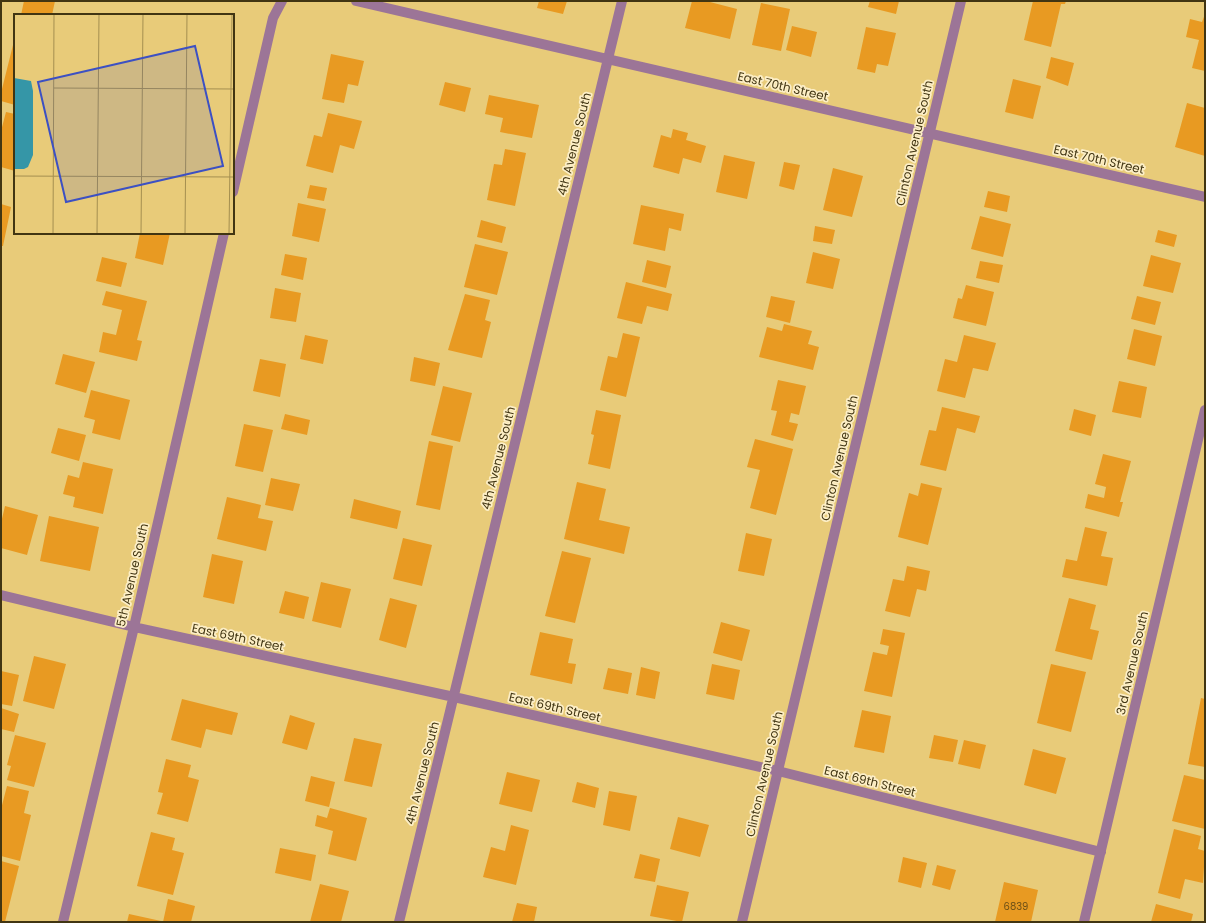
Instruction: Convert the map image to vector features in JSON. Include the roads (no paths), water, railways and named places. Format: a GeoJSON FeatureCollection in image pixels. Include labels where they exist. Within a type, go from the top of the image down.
{"type":"FeatureCollection","features":[{"type":"Feature","properties":{"kind":"street"},"geometry":{"type":"LineString","coordinates":[[234,188],[273,18],[282,1]]}},
{"type":"Feature","properties":{"kind":"street","name":"East 70th Street"},"geometry":{"type":"LineString","coordinates":[[356,1],[1205,197]]}},
{"type":"Feature","properties":{"kind":"street","name":"4th Avenue South"},"geometry":{"type":"LineString","coordinates":[[399,922],[622,1]]}},
{"type":"Feature","properties":{"kind":"street","name":"Clinton Avenue South"},"geometry":{"type":"LineString","coordinates":[[742,922],[961,1]]}},
{"type":"Feature","properties":{"kind":"street","name":"5th Avenue South"},"geometry":{"type":"LineString","coordinates":[[63,922],[134,627],[224,234]]}},
{"type":"Feature","properties":{"kind":"street","name":"3rd Avenue South"},"geometry":{"type":"LineString","coordinates":[[1084,922],[1205,410]]}},
{"type":"Feature","properties":{"kind":"street","name":"East 69th Street"},"geometry":{"type":"LineString","coordinates":[[1,595],[134,627],[454,697],[778,771],[1101,852]]}}]}
